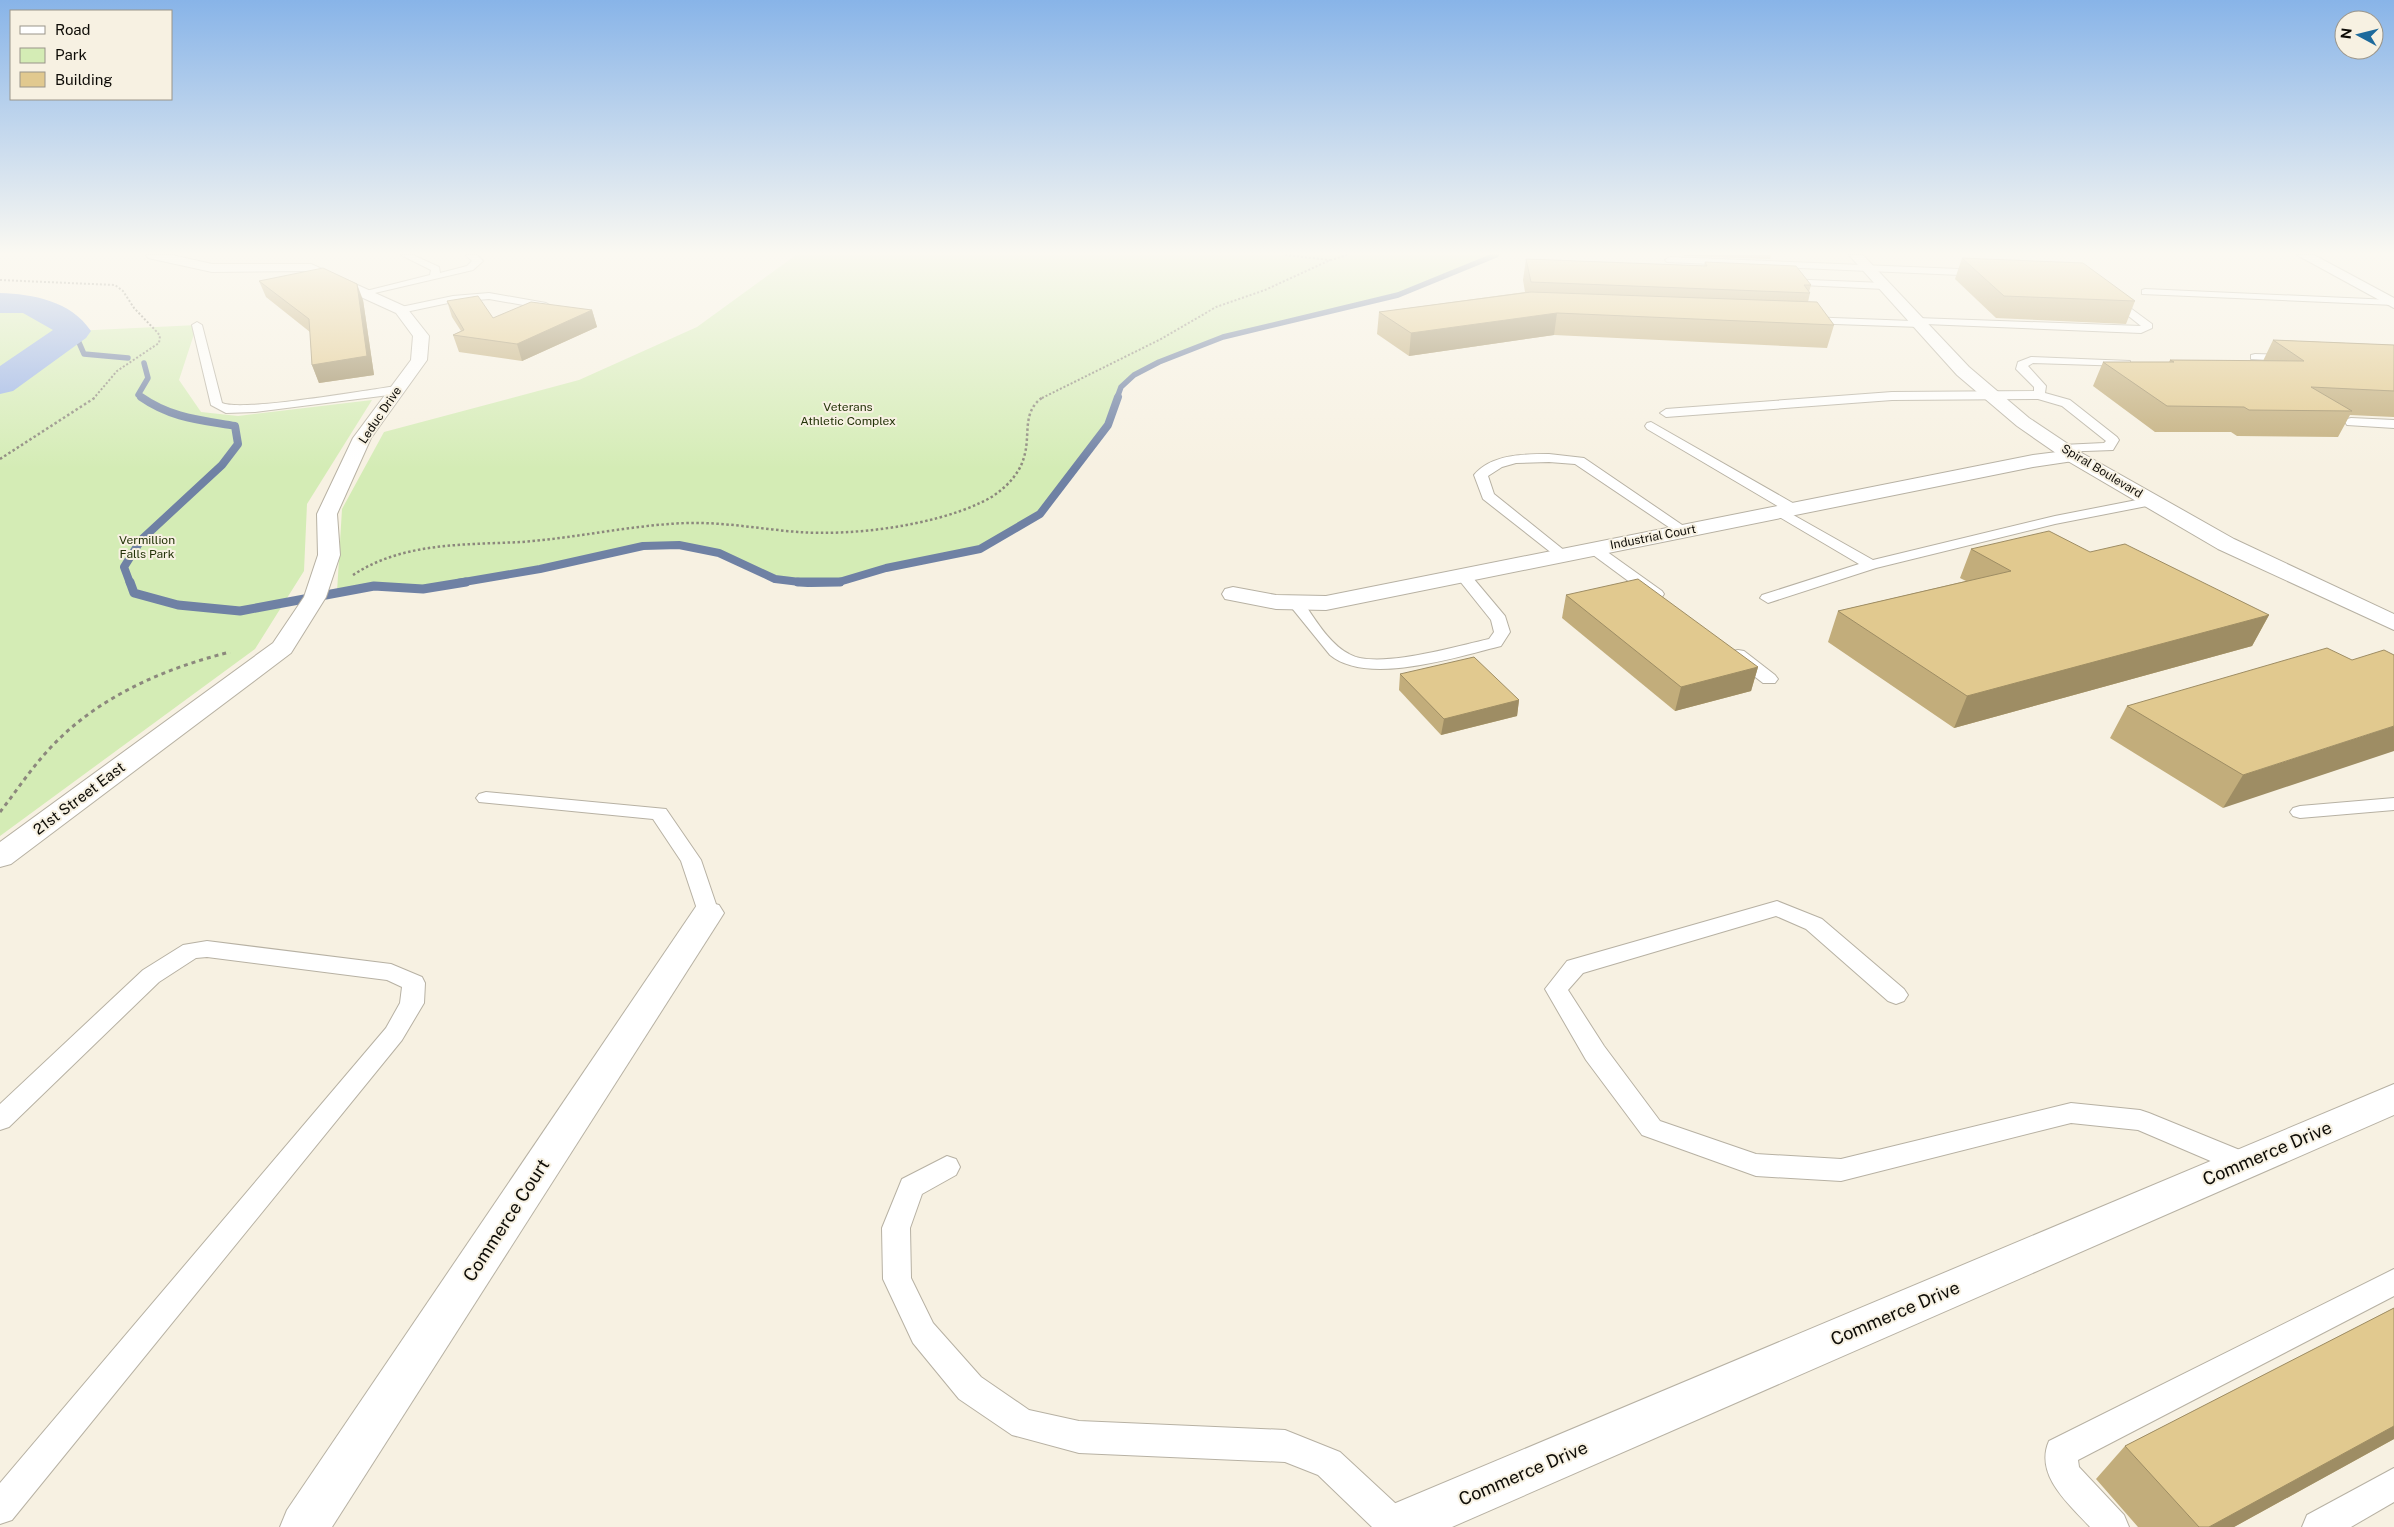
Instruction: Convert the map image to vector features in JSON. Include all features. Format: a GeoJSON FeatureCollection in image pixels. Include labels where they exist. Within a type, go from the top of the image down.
{"type":"FeatureCollection","features":[{"type":"Feature","properties":{"kind":"street","name":"Leduc Drive"},"geometry":{"type":"LineString","coordinates":[[158,739],[282,648],[316,597],[329,555],[327,514],[362,438],[419,360],[421,336],[414,326]]}},
{"type":"Feature","properties":{"kind":"street","name":"Spiral Boulevard"},"geometry":{"type":"LineString","coordinates":[[1921,326],[1963,371],[2023,422],[2068,452],[2226,544],[2394,623]]}},
{"type":"Feature","properties":{"kind":"street","name":"Industrial Court"},"geometry":{"type":"LineString","coordinates":[[1233,594],[1276,602],[1326,602],[2033,461],[2068,452]]}},
{"type":"Feature","properties":{"kind":"street","name":"21st Street East"},"geometry":{"type":"LineString","coordinates":[[0,857],[158,739]]}},
{"type":"Feature","properties":{"kind":"street","name":"Commerce Court"},"geometry":{"type":"LineString","coordinates":[[304,1527],[708,913]]}},
{"type":"Feature","properties":{"kind":"street","name":"Commerce Drive"},"geometry":{"type":"LineString","coordinates":[[1396,1527],[2394,1099]]}},
{"type":"Feature","properties":{"kind":"lane"},"geometry":{"type":"LineString","coordinates":[[197,326],[217,406],[226,408],[256,408],[397,390]]}},
{"type":"Feature","properties":{"kind":"lane"},"geometry":{"type":"LineString","coordinates":[[2022,326],[2141,330],[2148,326]]}},
{"type":"Feature","properties":{"kind":"lane"},"geometry":{"type":"LineString","coordinates":[[2255,357],[2305,359]]}},
{"type":"Feature","properties":{"kind":"lane"},"geometry":{"type":"LineString","coordinates":[[2039,395],[2040,386],[2022,369],[2022,364],[2031,360],[2136,364]]}},
{"type":"Feature","properties":{"kind":"lane"},"geometry":{"type":"LineString","coordinates":[[1666,413],[1892,396],[2039,395],[2066,403],[2113,440],[2108,447],[2068,452]]}},
{"type":"Feature","properties":{"kind":"lane"},"geometry":{"type":"LineString","coordinates":[[2351,422],[2394,424]]}},
{"type":"Feature","properties":{"kind":"lane"},"geometry":{"type":"LineString","coordinates":[[1651,426],[1786,510],[1870,566]]}},
{"type":"Feature","properties":{"kind":"lane"},"geometry":{"type":"LineString","coordinates":[[1563,555],[1488,496],[1481,475],[1497,464],[1540,457],[1562,457],[1579,460],[1684,531]]}},
{"type":"Feature","properties":{"kind":"lane"},"geometry":{"type":"LineString","coordinates":[[1768,598],[1870,566],[2055,520],[2152,501]]}},
{"type":"Feature","properties":{"kind":"lane"},"geometry":{"type":"LineString","coordinates":[[1594,549],[1666,602]]}},
{"type":"Feature","properties":{"kind":"lane"},"geometry":{"type":"LineString","coordinates":[[1295,602],[1343,659],[1363,664],[1384,665],[1495,643],[1502,632],[1499,619],[1463,575]]}},
{"type":"Feature","properties":{"kind":"lane"},"geometry":{"type":"LineString","coordinates":[[1721,643],[1769,678]]}},
{"type":"Feature","properties":{"kind":"lane"},"geometry":{"type":"LineString","coordinates":[[486,798],[659,814],[691,860],[708,913]]}},
{"type":"Feature","properties":{"kind":"lane"},"geometry":{"type":"LineString","coordinates":[[2300,812],[2394,804]]}},
{"type":"Feature","properties":{"kind":"lane"},"geometry":{"type":"LineString","coordinates":[[1896,995],[1814,924],[1777,908],[1576,967],[1556,989],[1595,1053],[1651,1128],[1756,1165],[1841,1170],[2071,1113],[2140,1120],[2244,1163]]}},
{"type":"Feature","properties":{"kind":"lane"},"geometry":{"type":"LineString","coordinates":[[0,1120],[151,976],[191,951],[207,949],[391,972],[414,983],[412,1003],[394,1034],[0,1508]]}},
{"type":"Feature","properties":{"kind":"lane"},"geometry":{"type":"LineString","coordinates":[[947,1167],[911,1187],[896,1228],[897,1279],[923,1333],[970,1388],[1023,1424],[1079,1437],[1285,1446],[1329,1463],[1396,1527]]}},
{"type":"Feature","properties":{"kind":"lane"},"geometry":{"type":"LineString","coordinates":[[2112,1527],[2065,1475],[2060,1452],[2394,1282]]}},
{"type":"Feature","properties":{"kind":"lane"},"geometry":{"type":"LineString","coordinates":[[2319,1527],[2394,1484]]}},
{"type":"Feature","properties":{"kind":"path"},"geometry":{"type":"LineString","coordinates":[[0,459],[98,396],[117,371],[154,348],[159,343],[160,336],[154,326]]}},
{"type":"Feature","properties":{"kind":"path"},"geometry":{"type":"LineString","coordinates":[[349,578],[356,572],[386,558],[429,546],[458,543],[532,541],[644,525],[689,523],[736,524],[792,531],[836,533],[894,525],[952,512],[981,503],[1006,486],[1019,469],[1026,451],[1030,413],[1036,402],[1052,392],[1161,340],[1184,326]]}},
{"type":"Feature","properties":{"kind":"path"},"geometry":{"type":"LineString","coordinates":[[0,812],[62,736],[97,708],[166,670],[203,657],[231,652]]}},
{"type":"Feature","properties":{"kind":"green space","name":"Vermillion Falls Park"},"geometry":{"type":"Polygon","coordinates":[[[0,326],[69,326],[74,331],[197,326],[179,380],[201,412],[238,416],[372,400],[307,504],[304,571],[255,649],[0,836],[0,326]]]}},
{"type":"Feature","properties":{"kind":"green space","name":"Veterans Athletic Complex"},"geometry":{"type":"Polygon","coordinates":[[[1268,326],[1223,337],[1159,362],[1134,375],[1121,388],[1108,425],[1040,514],[980,549],[886,568],[839,582],[809,583],[775,579],[719,553],[679,545],[643,546],[540,569],[423,589],[374,586],[337,592],[342,509],[384,432],[579,380],[697,327],[1268,326]]]}},
{"type":"Feature","properties":{"kind":"building"},"geometry":{"type":"Polygon","coordinates":[[[309,326],[363,326],[367,356],[312,365],[309,326]]]}},
{"type":"Feature","properties":{"kind":"building"},"geometry":{"type":"Polygon","coordinates":[[[462,326],[556,326],[517,344],[453,335],[464,330],[462,326]]]}},
{"type":"Feature","properties":{"kind":"building"},"geometry":{"type":"Polygon","coordinates":[[[1401,326],[1460,326],[1411,333],[1401,326]]]}},
{"type":"Feature","properties":{"kind":"building"},"geometry":{"type":"Polygon","coordinates":[[[2273,340],[2394,345],[2394,391],[2311,387],[2352,411],[2249,410],[2244,407],[2167,406],[2103,362],[2174,362],[2170,360],[2304,361],[2273,340]]]}},
{"type":"Feature","properties":{"kind":"building"},"geometry":{"type":"Polygon","coordinates":[[[2049,531],[2090,552],[2125,544],[2269,615],[1967,696],[1838,611],[2011,571],[1971,549],[2049,531]]]}},
{"type":"Feature","properties":{"kind":"building"},"geometry":{"type":"Polygon","coordinates":[[[1638,579],[1758,667],[1681,687],[1566,595],[1638,579]]]}},
{"type":"Feature","properties":{"kind":"building"},"geometry":{"type":"Polygon","coordinates":[[[2327,648],[2352,660],[2384,650],[2394,655],[2394,726],[2243,775],[2127,706],[2327,648]]]}},
{"type":"Feature","properties":{"kind":"building"},"geometry":{"type":"Polygon","coordinates":[[[1474,657],[1519,700],[1444,719],[1400,674],[1474,657]]]}},
{"type":"Feature","properties":{"kind":"building"},"geometry":{"type":"Polygon","coordinates":[[[2394,1308],[2394,1426],[2209,1527],[2199,1527],[2125,1446],[2394,1308]]]}},
{"type":"Feature","properties":{"kind":"waterway"},"geometry":{"type":"LineString","coordinates":[[0,383],[74,331],[69,326]]}},
{"type":"Feature","properties":{"kind":"waterway"},"geometry":{"type":"LineString","coordinates":[[1117,398],[1121,387],[1134,375],[1159,362],[1223,337],[1268,326]]}},
{"type":"Feature","properties":{"kind":"waterway"},"geometry":{"type":"LineString","coordinates":[[74,331],[84,354],[128,358]]}},
{"type":"Feature","properties":{"kind":"waterway"},"geometry":{"type":"LineString","coordinates":[[143,398],[138,395],[148,378],[144,363]]}},
{"type":"Feature","properties":{"kind":"waterway"},"geometry":{"type":"LineString","coordinates":[[130,583],[124,567],[141,540],[222,465],[238,444],[235,426],[175,414],[163,410],[141,397]]}},
{"type":"Feature","properties":{"kind":"waterway"},"geometry":{"type":"LineString","coordinates":[[839,582],[886,568],[980,549],[1040,514],[1108,425],[1118,397]]}},
{"type":"Feature","properties":{"kind":"waterway"},"geometry":{"type":"LineString","coordinates":[[458,583],[540,569],[643,546],[679,545],[719,553],[775,579],[800,582]]}},
{"type":"Feature","properties":{"kind":"waterway"},"geometry":{"type":"LineString","coordinates":[[130,582],[134,593],[178,605],[240,611],[374,586],[423,589],[466,582]]}},
{"type":"Feature","properties":{"kind":"waterway"},"geometry":{"type":"LineString","coordinates":[[800,582],[839,582]]}},
{"type":"Feature","properties":{"kind":"waterway"},"geometry":{"type":"LineString","coordinates":[[800,582],[808,583]]}},
{"type":"Feature","properties":{"kind":"waterway"},"geometry":{"type":"LineString","coordinates":[[811,583],[839,582]]}}]}
